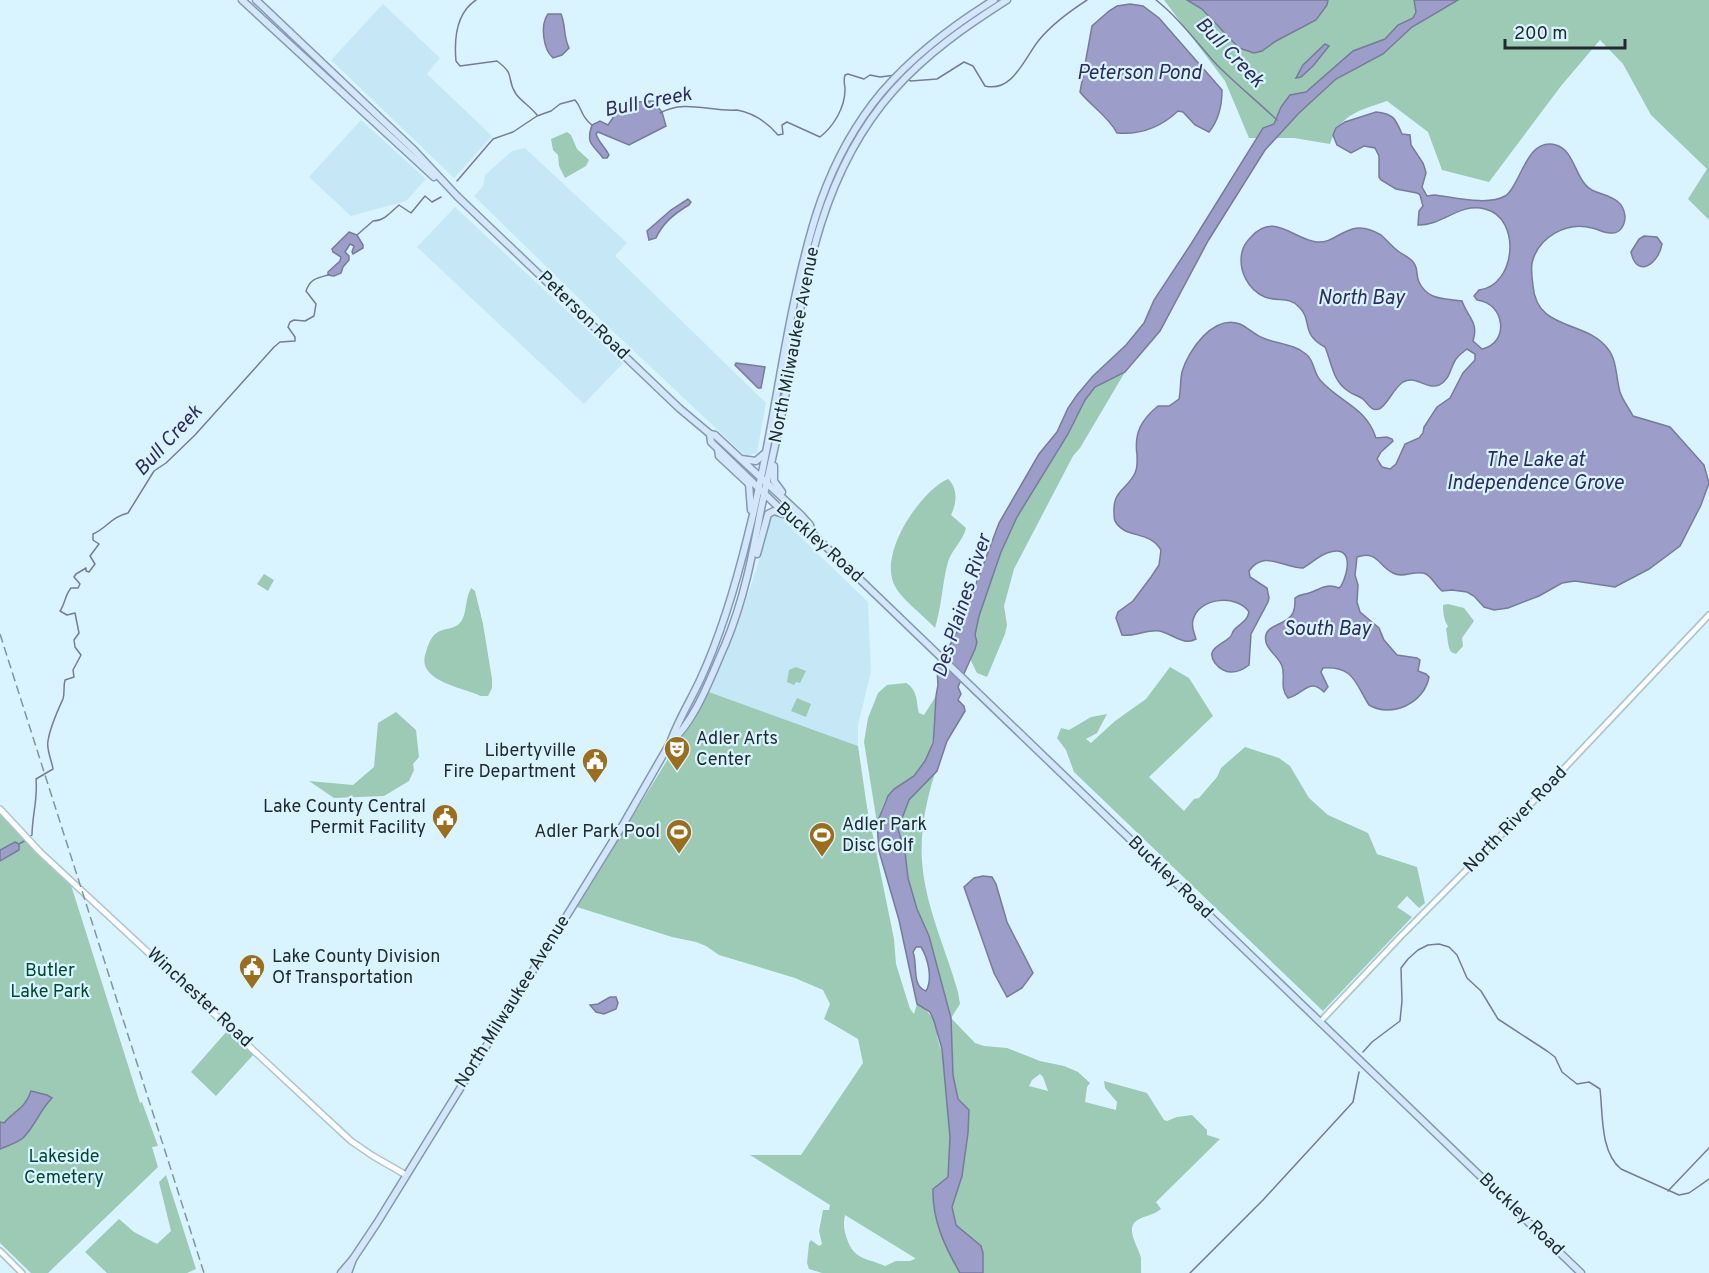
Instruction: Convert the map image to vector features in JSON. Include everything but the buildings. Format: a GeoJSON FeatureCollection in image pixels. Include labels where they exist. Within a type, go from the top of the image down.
{"type":"FeatureCollection","features":[{"type":"Feature","properties":{"kind":"main road","name":"Peterson Road"},"geometry":{"type":"LineString","coordinates":[[242,0],[409,155],[458,196]]}},
{"type":"Feature","properties":{"kind":"main road","name":"Peterson Road"},"geometry":{"type":"LineString","coordinates":[[256,0],[407,143],[458,196],[679,408],[710,434],[715,435],[801,515],[810,525],[812,533]]}},
{"type":"Feature","properties":{"kind":"main road","name":"North Milwaukee Avenue"},"geometry":{"type":"LineString","coordinates":[[341,1273],[353,1259],[406,1175],[625,821],[670,743],[720,631],[734,590],[766,452],[803,258],[817,209],[849,139],[890,89],[946,32],[994,0]]}},
{"type":"Feature","properties":{"kind":"main road","name":"North Milwaukee Avenue"},"geometry":{"type":"LineString","coordinates":[[909,69],[957,33],[1008,0]]}},
{"type":"Feature","properties":{"kind":"main road","name":"North Milwaukee Avenue"},"geometry":{"type":"LineString","coordinates":[[670,743],[681,734],[707,685],[731,630],[751,565],[820,224],[831,194],[855,144],[890,89]]}},
{"type":"Feature","properties":{"kind":"main road","name":"Peterson Road"},"geometry":{"type":"LineString","coordinates":[[710,434],[711,442],[758,487]]}},
{"type":"Feature","properties":{"kind":"main road"},"geometry":{"type":"LineString","coordinates":[[718,449],[719,456],[749,484],[753,514]]}},
{"type":"Feature","properties":{"kind":"main road"},"geometry":{"type":"LineString","coordinates":[[740,458],[756,461],[766,452]]}},
{"type":"Feature","properties":{"kind":"main road"},"geometry":{"type":"LineString","coordinates":[[773,457],[776,486],[800,510],[801,515]]}},
{"type":"Feature","properties":{"kind":"main road","name":"Buckley Road"},"geometry":{"type":"LineString","coordinates":[[758,487],[803,531],[812,533],[939,654],[1581,1273]]}},
{"type":"Feature","properties":{"kind":"main road"},"geometry":{"type":"LineString","coordinates":[[751,565],[757,557],[769,512],[776,511],[792,520]]}},
{"type":"Feature","properties":{"kind":"main road","name":"Winchester Road"},"geometry":{"type":"LineString","coordinates":[[0,809],[32,844],[351,1141],[406,1175]]}},
{"type":"Feature","properties":{"kind":"main road","name":"North Milwaukee Avenue"},"geometry":{"type":"LineString","coordinates":[[348,1273],[353,1259]]}},
{"type":"Feature","properties":{"kind":"street","name":"North River Road"},"geometry":{"type":"LineString","coordinates":[[1320,1022],[1709,615]]}},
{"type":"Feature","properties":{"kind":"street"},"geometry":{"type":"LineString","coordinates":[[0,1251],[22,1273]]}},
{"type":"Feature","properties":{"kind":"shaded area"},"geometry":{"type":"Polygon","coordinates":[[[383,4],[440,58],[427,74],[492,136],[454,178],[331,60],[383,4]]]}},
{"type":"Feature","properties":{"kind":"shaded area"},"geometry":{"type":"Polygon","coordinates":[[[361,120],[426,179],[406,201],[351,216],[309,177],[361,120]]]}},
{"type":"Feature","properties":{"kind":"shaded area"},"geometry":{"type":"Polygon","coordinates":[[[525,148],[627,243],[615,256],[766,403],[757,453],[747,456],[741,452],[474,196],[483,186],[485,175],[512,151],[525,148]]]}},
{"type":"Feature","properties":{"kind":"shaded area"},"geometry":{"type":"Polygon","coordinates":[[[455,207],[623,363],[584,404],[417,247],[455,207]]]}},
{"type":"Feature","properties":{"kind":"shaded area"},"geometry":{"type":"Polygon","coordinates":[[[772,515],[778,515],[868,602],[871,671],[858,726],[858,746],[709,692],[738,624],[758,564],[768,519],[772,515]]]}},
{"type":"Feature","properties":{"kind":"green space"},"geometry":{"type":"Polygon","coordinates":[[[1164,0],[1709,0],[1709,220],[1688,199],[1707,169],[1651,115],[1623,64],[1600,40],[1561,86],[1489,182],[1442,170],[1428,132],[1387,101],[1345,119],[1330,144],[1294,138],[1249,138],[1225,81],[1164,0]]]}},
{"type":"Feature","properties":{"kind":"green space"},"geometry":{"type":"Polygon","coordinates":[[[567,132],[571,135],[577,149],[589,160],[586,166],[565,178],[559,166],[558,155],[553,150],[551,139],[567,132]]]}},
{"type":"Feature","properties":{"kind":"green space"},"geometry":{"type":"Polygon","coordinates":[[[1125,372],[1073,456],[1014,569],[1004,606],[1007,625],[1005,634],[987,677],[977,673],[970,659],[975,649],[979,616],[1007,536],[1068,434],[1085,400],[1095,387],[1125,372]]]}},
{"type":"Feature","properties":{"kind":"green space"},"geometry":{"type":"Polygon","coordinates":[[[948,479],[954,487],[956,496],[951,515],[966,528],[948,562],[935,628],[896,588],[891,575],[892,560],[896,543],[914,511],[925,497],[948,479]]]}},
{"type":"Feature","properties":{"kind":"green space"},"geometry":{"type":"Polygon","coordinates":[[[264,574],[274,580],[268,591],[257,584],[264,574]]]}},
{"type":"Feature","properties":{"kind":"green space"},"geometry":{"type":"Polygon","coordinates":[[[471,588],[475,591],[483,624],[492,679],[492,688],[488,696],[481,696],[442,682],[427,670],[424,662],[433,636],[441,630],[457,625],[462,620],[471,588]]]}},
{"type":"Feature","properties":{"kind":"green space"},"geometry":{"type":"Polygon","coordinates":[[[1443,605],[1464,608],[1474,621],[1462,638],[1463,646],[1456,654],[1451,652],[1448,644],[1446,629],[1448,626],[1443,605]]]}},
{"type":"Feature","properties":{"kind":"green space"},"geometry":{"type":"Polygon","coordinates":[[[796,667],[806,671],[800,683],[796,682],[794,685],[787,682],[789,670],[796,667]]]}},
{"type":"Feature","properties":{"kind":"green space"},"geometry":{"type":"Polygon","coordinates":[[[1170,667],[1189,678],[1213,716],[1149,777],[1184,811],[1194,799],[1199,798],[1217,777],[1221,768],[1245,747],[1279,758],[1290,766],[1309,798],[1328,815],[1368,833],[1377,854],[1417,867],[1425,903],[1419,908],[1407,896],[1397,907],[1412,917],[1323,1011],[1074,772],[1066,750],[1057,738],[1061,728],[1069,730],[1091,717],[1107,714],[1097,733],[1086,739],[1091,743],[1115,721],[1146,699],[1170,667]]]}},
{"type":"Feature","properties":{"kind":"green space"},"geometry":{"type":"Polygon","coordinates":[[[906,683],[915,692],[919,713],[924,715],[936,696],[933,739],[921,768],[911,779],[891,792],[883,805],[877,823],[864,742],[868,718],[878,693],[887,685],[906,683]]]}},
{"type":"Feature","properties":{"kind":"green space"},"geometry":{"type":"Polygon","coordinates":[[[709,692],[858,746],[867,807],[894,939],[896,964],[910,1009],[914,1014],[917,1004],[931,1016],[943,1053],[953,1065],[951,1018],[975,1043],[1007,1048],[1078,1072],[1090,1083],[1087,1087],[1085,1102],[1116,1110],[1117,1102],[1105,1088],[1104,1081],[1147,1093],[1164,1120],[1192,1115],[1207,1130],[1207,1135],[1220,1139],[1156,1202],[1161,1209],[1135,1222],[1132,1235],[1141,1258],[1141,1273],[822,1273],[809,1269],[807,1263],[809,1243],[811,1240],[819,1246],[822,1244],[819,1231],[823,1210],[829,1210],[830,1205],[750,1155],[801,1155],[863,1063],[858,1039],[824,1019],[830,1004],[823,990],[795,978],[719,955],[696,942],[672,937],[577,907],[709,692]],[[1040,1074],[1032,1080],[1029,1086],[1048,1091],[1043,1077],[1040,1074]],[[845,1215],[846,1236],[857,1255],[885,1266],[896,1261],[915,1259],[915,1258],[845,1215]]]}},
{"type":"Feature","properties":{"kind":"green space"},"geometry":{"type":"Polygon","coordinates":[[[797,698],[811,704],[806,717],[791,711],[797,698]]]}},
{"type":"Feature","properties":{"kind":"green space"},"geometry":{"type":"Polygon","coordinates":[[[396,712],[416,730],[419,757],[413,764],[414,770],[409,781],[384,796],[334,798],[309,781],[353,785],[374,767],[378,723],[396,712]]]}},
{"type":"Feature","properties":{"kind":"green space"},"geometry":{"type":"Polygon","coordinates":[[[935,773],[924,817],[922,861],[927,894],[960,1004],[951,1018],[929,936],[917,909],[908,878],[905,852],[898,829],[909,800],[935,773]]]}},
{"type":"Feature","properties":{"kind":"green space"},"geometry":{"type":"Polygon","coordinates":[[[0,814],[71,885],[140,1103],[142,1102],[158,1146],[152,1147],[158,1167],[48,1273],[31,1273],[0,1243],[0,814]]]}},
{"type":"Feature","properties":{"kind":"green space"},"geometry":{"type":"Polygon","coordinates":[[[227,1031],[253,1055],[216,1096],[191,1072],[227,1031]]]}},
{"type":"Feature","properties":{"kind":"green space"},"geometry":{"type":"Polygon","coordinates":[[[166,1175],[196,1269],[187,1273],[107,1273],[85,1252],[119,1219],[134,1232],[157,1244],[171,1231],[159,1182],[166,1175]]]}},
{"type":"Feature","properties":{"kind":"water"},"geometry":{"type":"Polygon","coordinates":[[[1187,0],[1328,0],[1316,20],[1262,51],[1254,53],[1239,48],[1202,9],[1187,0]]]}},
{"type":"Feature","properties":{"kind":"water"},"geometry":{"type":"Polygon","coordinates":[[[1414,0],[1458,0],[1412,27],[1383,54],[1336,79],[1299,113],[1265,150],[1208,241],[1160,331],[1125,372],[1095,387],[1085,400],[1068,434],[1017,517],[1001,552],[979,616],[975,649],[958,687],[961,694],[958,700],[964,706],[965,711],[947,741],[937,771],[909,800],[898,829],[905,852],[908,878],[917,909],[929,936],[951,1018],[953,1075],[958,1099],[969,1110],[962,1176],[952,1207],[956,1225],[981,1246],[983,1273],[960,1273],[940,1233],[933,1200],[933,1189],[948,1177],[950,1137],[942,1049],[930,1012],[917,1004],[899,920],[879,851],[877,823],[888,796],[894,789],[914,776],[925,761],[933,743],[938,685],[937,669],[960,626],[999,523],[1039,454],[1057,432],[1068,408],[1093,376],[1126,345],[1144,323],[1154,300],[1263,128],[1274,124],[1281,107],[1290,95],[1306,92],[1353,51],[1385,39],[1398,25],[1413,18],[1416,12],[1414,0]],[[916,947],[913,952],[918,984],[926,991],[929,969],[921,947],[916,947]]]}},
{"type":"Feature","properties":{"kind":"water","name":"Peterson Pond"},"geometry":{"type":"Polygon","coordinates":[[[1130,4],[1143,6],[1159,18],[1222,90],[1219,112],[1209,132],[1195,125],[1183,112],[1178,111],[1150,129],[1134,133],[1117,133],[1109,121],[1080,92],[1092,26],[1117,6],[1130,4]]]}},
{"type":"Feature","properties":{"kind":"water"},"geometry":{"type":"Polygon","coordinates":[[[548,14],[561,14],[569,48],[562,55],[553,58],[547,49],[544,37],[544,24],[548,14]]]}},
{"type":"Feature","properties":{"kind":"water"},"geometry":{"type":"Polygon","coordinates":[[[1325,44],[1329,46],[1313,66],[1301,77],[1296,78],[1303,65],[1325,44]]]}},
{"type":"Feature","properties":{"kind":"water"},"geometry":{"type":"Polygon","coordinates":[[[653,101],[662,112],[666,126],[629,145],[598,132],[597,137],[609,155],[603,158],[590,141],[592,125],[600,121],[608,125],[619,109],[624,109],[636,102],[653,101]]]}},
{"type":"Feature","properties":{"kind":"water","name":"The Lake at Independence Grove"},"geometry":{"type":"Polygon","coordinates":[[[1376,112],[1390,116],[1402,134],[1410,135],[1411,145],[1425,169],[1422,187],[1427,196],[1480,201],[1505,196],[1531,155],[1537,148],[1546,144],[1556,145],[1567,153],[1586,186],[1613,198],[1621,205],[1625,220],[1617,232],[1607,233],[1582,226],[1573,227],[1555,233],[1540,246],[1532,263],[1536,301],[1543,311],[1553,318],[1588,333],[1608,349],[1615,364],[1620,392],[1633,416],[1670,427],[1704,465],[1709,483],[1701,505],[1680,546],[1649,569],[1615,587],[1575,581],[1562,583],[1539,596],[1508,608],[1494,610],[1484,607],[1467,592],[1442,591],[1426,574],[1397,575],[1374,557],[1364,555],[1357,557],[1355,575],[1360,612],[1379,628],[1384,640],[1397,655],[1420,660],[1418,671],[1429,677],[1421,695],[1414,701],[1396,709],[1387,710],[1369,705],[1352,678],[1347,673],[1333,668],[1323,668],[1321,672],[1328,687],[1324,692],[1310,686],[1288,698],[1283,686],[1282,666],[1266,642],[1267,632],[1292,614],[1295,598],[1324,587],[1339,588],[1341,586],[1347,567],[1347,560],[1342,552],[1324,554],[1303,568],[1267,560],[1261,561],[1249,571],[1250,577],[1267,588],[1269,598],[1251,634],[1249,665],[1238,671],[1229,672],[1217,665],[1212,654],[1215,648],[1230,637],[1248,615],[1249,612],[1244,606],[1236,602],[1210,603],[1196,612],[1193,627],[1196,639],[1192,641],[1182,640],[1160,631],[1122,635],[1116,618],[1118,612],[1133,601],[1151,577],[1159,565],[1161,550],[1150,539],[1125,531],[1115,521],[1114,514],[1118,494],[1136,471],[1137,440],[1143,422],[1158,406],[1169,406],[1179,399],[1185,363],[1203,336],[1220,324],[1230,322],[1240,324],[1260,337],[1296,348],[1306,354],[1321,381],[1366,419],[1376,438],[1392,439],[1393,441],[1377,459],[1382,467],[1390,469],[1396,464],[1405,444],[1419,438],[1423,433],[1424,427],[1437,407],[1450,398],[1463,373],[1475,360],[1475,354],[1467,349],[1456,359],[1443,383],[1430,386],[1408,380],[1396,389],[1382,408],[1372,408],[1339,382],[1325,347],[1312,337],[1299,307],[1287,300],[1265,297],[1249,284],[1243,272],[1242,252],[1248,240],[1259,230],[1276,227],[1317,242],[1360,228],[1381,235],[1412,260],[1419,282],[1427,293],[1438,298],[1462,301],[1474,324],[1473,341],[1482,349],[1497,339],[1500,332],[1498,315],[1494,308],[1477,300],[1474,296],[1479,290],[1491,286],[1501,277],[1507,265],[1510,251],[1505,225],[1497,215],[1485,209],[1476,208],[1459,211],[1435,222],[1418,225],[1419,211],[1423,206],[1420,195],[1396,189],[1381,180],[1379,156],[1375,148],[1364,146],[1351,153],[1337,145],[1333,135],[1336,128],[1345,122],[1376,112]]]}},
{"type":"Feature","properties":{"kind":"water"},"geometry":{"type":"Polygon","coordinates":[[[688,199],[691,202],[689,205],[670,219],[656,238],[649,240],[647,231],[688,199]]]}},
{"type":"Feature","properties":{"kind":"water"},"geometry":{"type":"Polygon","coordinates":[[[349,232],[357,235],[363,248],[353,254],[354,246],[350,244],[345,252],[349,260],[341,273],[334,276],[328,275],[341,257],[332,249],[349,232]]]}},
{"type":"Feature","properties":{"kind":"water"},"geometry":{"type":"Polygon","coordinates":[[[1644,236],[1657,237],[1662,244],[1657,257],[1648,266],[1643,267],[1634,260],[1631,252],[1639,239],[1644,236]]]}},
{"type":"Feature","properties":{"kind":"water"},"geometry":{"type":"Polygon","coordinates":[[[736,363],[765,367],[761,388],[758,388],[735,365],[736,363]]]}},
{"type":"Feature","properties":{"kind":"water"},"geometry":{"type":"Polygon","coordinates":[[[15,842],[19,844],[19,850],[0,861],[0,850],[15,842]]]}},
{"type":"Feature","properties":{"kind":"water"},"geometry":{"type":"Polygon","coordinates":[[[992,877],[996,884],[1007,922],[1033,973],[1022,988],[1007,997],[994,973],[964,887],[974,878],[992,877]]]}},
{"type":"Feature","properties":{"kind":"water"},"geometry":{"type":"Polygon","coordinates":[[[610,997],[616,997],[618,1003],[616,1009],[604,1014],[596,1012],[590,1005],[598,1004],[610,997]]]}},
{"type":"Feature","properties":{"kind":"water"},"geometry":{"type":"Polygon","coordinates":[[[31,1091],[52,1098],[23,1138],[0,1149],[0,1122],[4,1123],[23,1106],[31,1091]]]}},
{"type":"Feature","properties":{"kind":"waterway"},"geometry":{"type":"LineString","coordinates":[[476,0],[469,5],[460,19],[455,44],[456,61],[460,66],[497,61],[507,70],[516,94],[537,115]]}},
{"type":"Feature","properties":{"kind":"waterway","name":"Bull Creek"},"geometry":{"type":"LineString","coordinates":[[906,79],[911,81],[937,79],[964,62],[973,66],[985,86],[995,87],[1003,84],[1017,72],[1039,40],[1068,13],[1087,0]]}},
{"type":"Feature","properties":{"kind":"waterway","name":"Bull Creek"},"geometry":{"type":"LineString","coordinates":[[1156,0],[1181,23],[1217,65],[1277,120]]}},
{"type":"Feature","properties":{"kind":"waterway","name":"Bull Creek"},"geometry":{"type":"LineString","coordinates":[[660,113],[688,106],[737,110],[759,119],[778,135],[783,134],[782,125],[787,122],[820,137],[834,122],[841,109],[845,75],[864,79],[870,75],[880,77],[896,75]]}},
{"type":"Feature","properties":{"kind":"waterway","name":"Bull Creek"},"geometry":{"type":"LineString","coordinates":[[457,181],[493,139],[513,132],[560,104],[575,100],[585,119],[592,125]]}},
{"type":"Feature","properties":{"kind":"waterway","name":"Bull Creek"},"geometry":{"type":"LineString","coordinates":[[357,235],[373,221],[384,218],[399,205],[411,213],[425,196],[432,202],[441,197]]}},
{"type":"Feature","properties":{"kind":"waterway","name":"Bull Creek"},"geometry":{"type":"LineString","coordinates":[[29,837],[32,835],[36,779],[53,769],[48,748],[49,736],[63,699],[65,680],[74,677],[73,670],[81,655],[75,647],[74,640],[79,633],[75,613],[67,615],[60,611],[71,588],[78,588],[80,584],[74,577],[76,574],[86,568],[89,572],[95,564],[90,556],[99,544],[93,540],[93,534],[117,517],[128,513],[154,471],[166,463],[195,435],[274,347],[280,342],[295,341],[288,327],[290,322],[305,321],[314,316],[316,304],[306,291],[312,281],[328,275]]}},
{"type":"Feature","properties":{"kind":"waterway","name":"Bull Creek"},"geometry":{"type":"LineString","coordinates":[[19,844],[26,840]]}},
{"type":"Feature","properties":{"kind":"waterway"},"geometry":{"type":"LineString","coordinates":[[1363,1052],[1372,1042],[1400,1021],[1401,968],[1408,959],[1428,945],[1439,944],[1449,947],[1457,955],[1467,978],[1481,991],[1498,1019],[1555,1057],[1562,1072],[1577,1084],[1589,1082],[1600,1089],[1606,1143],[1614,1162],[1621,1169],[1679,1195],[1689,1193],[1709,1179]]}},
{"type":"Feature","properties":{"kind":"waterway"},"geometry":{"type":"LineString","coordinates":[[1190,1273],[1263,1200],[1353,1102],[1359,1072]]}},
{"type":"Feature","properties":{"kind":"waterway"},"geometry":{"type":"LineString","coordinates":[[1668,1191],[1709,1148]]}},
{"type":"Feature","properties":{"kind":"railway"},"geometry":{"type":"LineString","coordinates":[[0,634],[204,1273]]}},
{"type":"Feature","properties":{"kind":"place","name":"Adler Arts Center"},"geometry":{"type":"Point","coordinates":[677,772]}},
{"type":"Feature","properties":{"kind":"place","name":"Libertyville Fire Department"},"geometry":{"type":"Point","coordinates":[595,784]}},
{"type":"Feature","properties":{"kind":"place","name":"Lake County Central Permit Facility"},"geometry":{"type":"Point","coordinates":[445,840]}},
{"type":"Feature","properties":{"kind":"place","name":"Adler Park Pool"},"geometry":{"type":"Point","coordinates":[679,855]}},
{"type":"Feature","properties":{"kind":"place","name":"Adler Park Disc Golf"},"geometry":{"type":"Point","coordinates":[822,858]}},
{"type":"Feature","properties":{"kind":"place","name":"Lake County Division Of Transportation"},"geometry":{"type":"Point","coordinates":[252,990]}},
{"type":"Feature","properties":{"kind":"water label","name":"North Bay"},"geometry":{"type":"Point","coordinates":[1361,299]}},
{"type":"Feature","properties":{"kind":"water label","name":"Des Plaines River"},"geometry":{"type":"Point","coordinates":[963,606]}},
{"type":"Feature","properties":{"kind":"water label","name":"South Bay"},"geometry":{"type":"Point","coordinates":[1327,630]}},
{"type":"Feature","properties":{"kind":"park label","name":"Butler Lake Park"},"geometry":{"type":"Point","coordinates":[50,981]}},
{"type":"Feature","properties":{"kind":"park label","name":"Lakeside Cemetery"},"geometry":{"type":"Point","coordinates":[64,1167]}}]}
